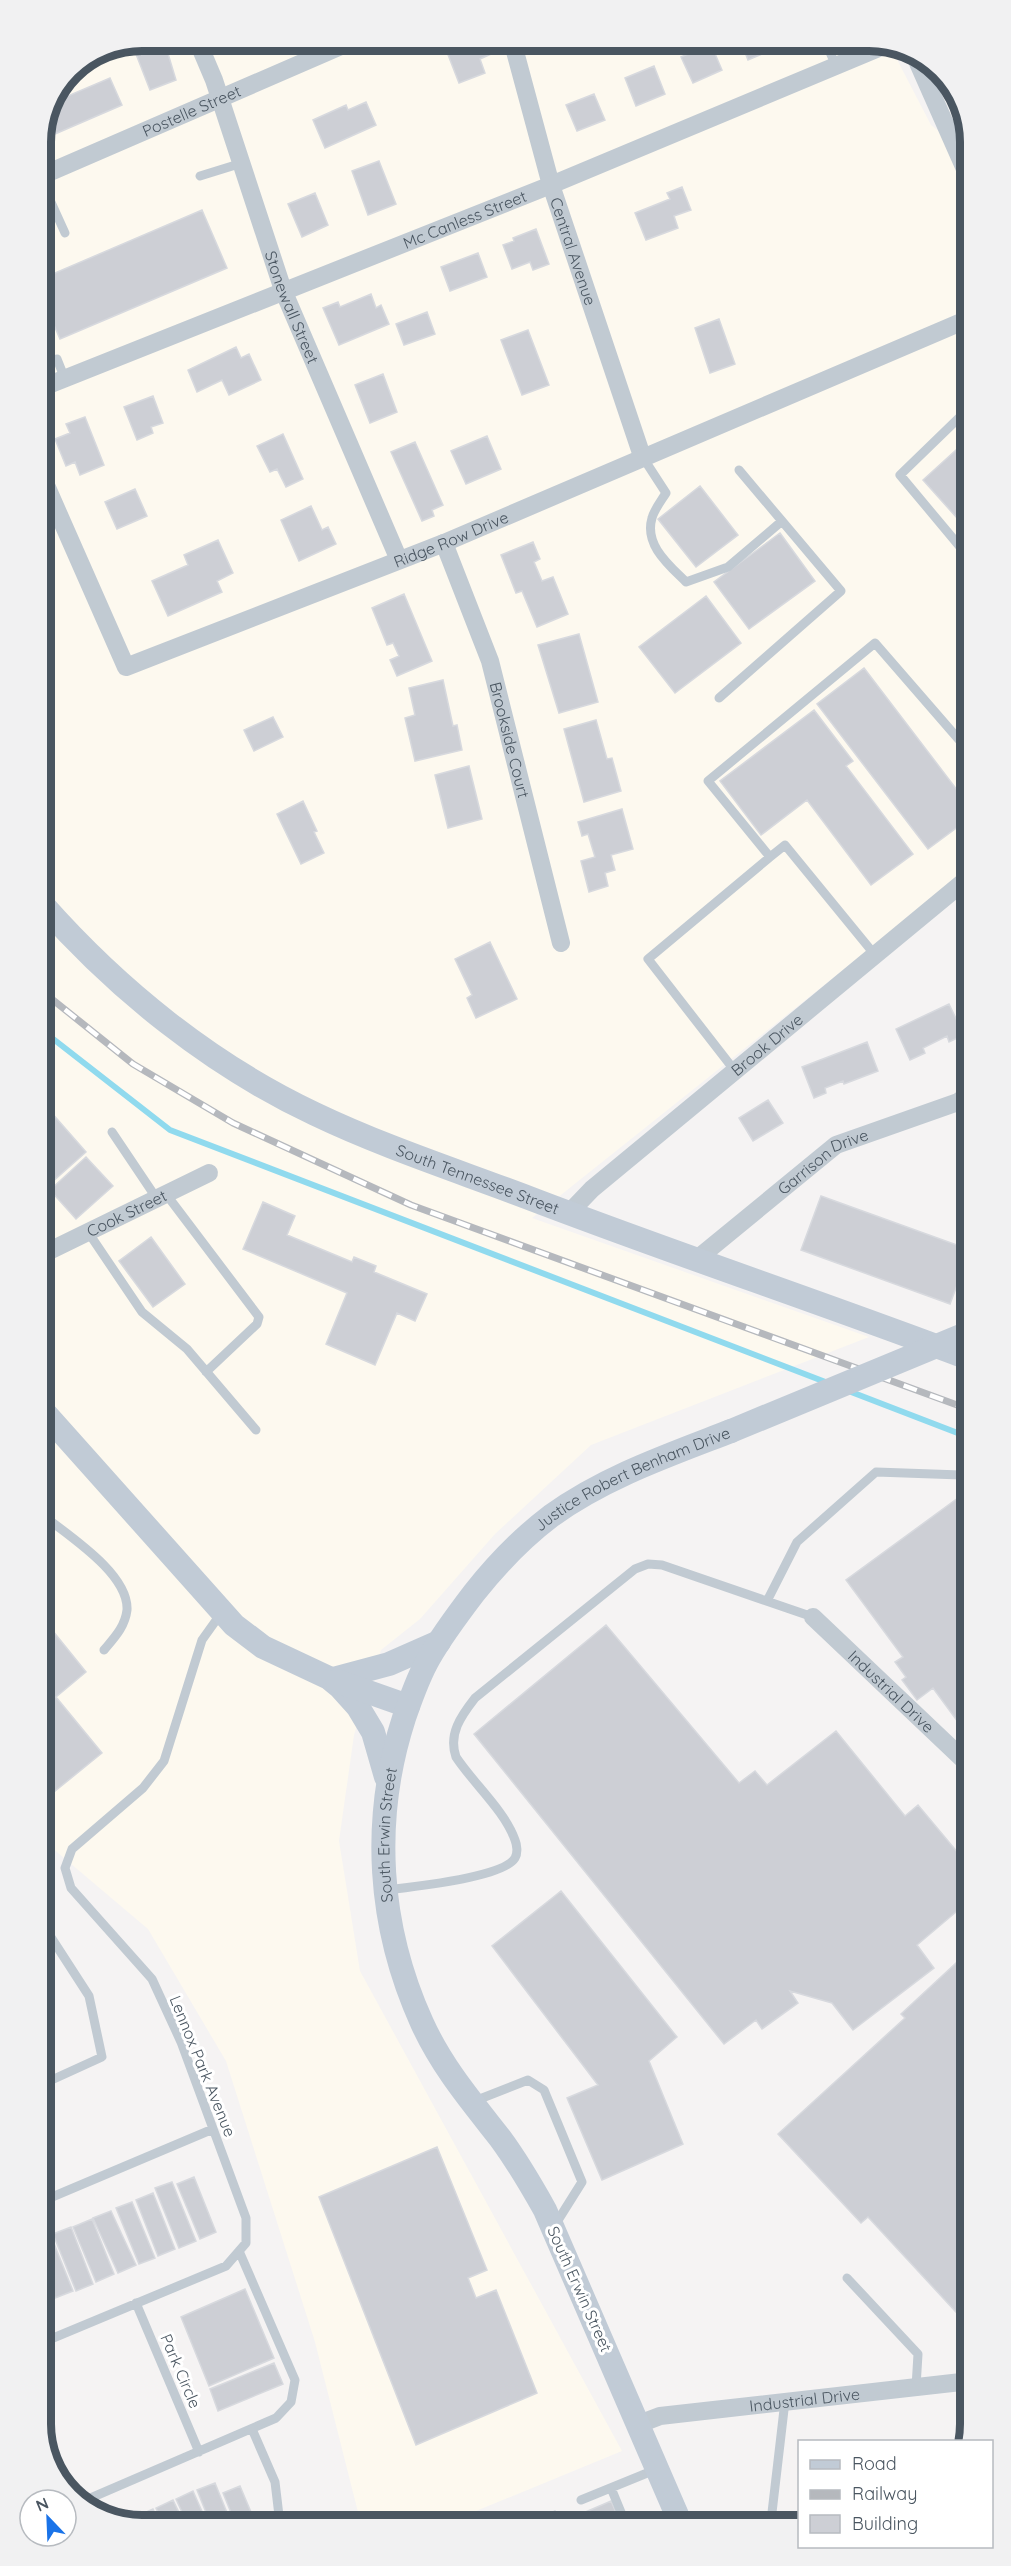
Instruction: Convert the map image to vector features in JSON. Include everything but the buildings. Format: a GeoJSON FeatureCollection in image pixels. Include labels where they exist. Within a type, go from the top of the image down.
{"type":"FeatureCollection","features":[{"type":"Feature","properties":{"kind":"street","name":"Stonewall Street"},"geometry":{"type":"LineString","coordinates":[[202,51],[220,97],[283,291],[399,560]]}},
{"type":"Feature","properties":{"kind":"street","name":"Postelle Street"},"geometry":{"type":"LineString","coordinates":[[51,172],[329,51]]}},
{"type":"Feature","properties":{"kind":"street","name":"Central Avenue"},"geometry":{"type":"LineString","coordinates":[[515,51],[551,185],[642,456]]}},
{"type":"Feature","properties":{"kind":"street","name":"Mc Canless Street"},"geometry":{"type":"LineString","coordinates":[[51,384],[551,185],[872,51]]}},
{"type":"Feature","properties":{"kind":"street"},"geometry":{"type":"LineString","coordinates":[[920,67],[960,158]]}},
{"type":"Feature","properties":{"kind":"street","name":"Ridge Row Drive"},"geometry":{"type":"LineString","coordinates":[[51,497],[126,667],[444,543],[642,456],[960,323]]}},
{"type":"Feature","properties":{"kind":"street","name":"Brookside Court"},"geometry":{"type":"LineString","coordinates":[[444,543],[490,662],[561,943]]}},
{"type":"Feature","properties":{"kind":"street","name":"Brook Drive"},"geometry":{"type":"LineString","coordinates":[[569,1213],[592,1189],[960,885]]}},
{"type":"Feature","properties":{"kind":"street","name":"South Tennessee Street"},"geometry":{"type":"LineString","coordinates":[[51,914],[82,947],[130,992],[200,1046],[265,1088],[314,1114],[375,1140],[569,1213],[960,1355]]}},
{"type":"Feature","properties":{"kind":"street","name":"Garrison Drive"},"geometry":{"type":"LineString","coordinates":[[697,1259],[836,1145],[960,1101]]}},
{"type":"Feature","properties":{"kind":"street","name":"Cook Street"},"geometry":{"type":"LineString","coordinates":[[51,1250],[209,1173]]}},
{"type":"Feature","properties":{"kind":"street","name":"Justice Robert Benham Drive"},"geometry":{"type":"LineString","coordinates":[[408,1706],[418,1679],[439,1642],[489,1574],[514,1547],[554,1515],[629,1472],[960,1336]]}},
{"type":"Feature","properties":{"kind":"street"},"geometry":{"type":"LineString","coordinates":[[51,1419],[222,1612],[263,1647],[331,1678],[408,1706]]}},
{"type":"Feature","properties":{"kind":"street","name":"Industrial Drive"},"geometry":{"type":"LineString","coordinates":[[813,1617],[960,1756]]}},
{"type":"Feature","properties":{"kind":"street"},"geometry":{"type":"LineString","coordinates":[[331,1678],[389,1664],[439,1642]]}},
{"type":"Feature","properties":{"kind":"street"},"geometry":{"type":"LineString","coordinates":[[331,1678],[351,1698],[373,1732],[388,1785]]}},
{"type":"Feature","properties":{"kind":"street","name":"South Erwin Street"},"geometry":{"type":"LineString","coordinates":[[408,1706],[397,1741],[388,1785],[382,1851],[384,1890],[394,1942],[414,2005],[439,2056],[471,2103],[518,2163],[553,2227],[677,2515]]}},
{"type":"Feature","properties":{"kind":"street","name":"Industrial Drive"},"geometry":{"type":"LineString","coordinates":[[639,2424],[660,2416],[960,2382]]}},
{"type":"Feature","properties":{"kind":"lane"},"geometry":{"type":"LineString","coordinates":[[829,51],[836,66]]}},
{"type":"Feature","properties":{"kind":"lane"},"geometry":{"type":"LineString","coordinates":[[200,176],[242,163]]}},
{"type":"Feature","properties":{"kind":"lane"},"geometry":{"type":"LineString","coordinates":[[51,202],[65,233]]}},
{"type":"Feature","properties":{"kind":"lane"},"geometry":{"type":"LineString","coordinates":[[57,359],[65,379]]}},
{"type":"Feature","properties":{"kind":"lane"},"geometry":{"type":"LineString","coordinates":[[960,417],[900,475],[960,547]]}},
{"type":"Feature","properties":{"kind":"lane"},"geometry":{"type":"LineString","coordinates":[[642,456],[666,493],[652,517],[649,535],[664,560],[686,582],[728,567],[782,521]]}},
{"type":"Feature","properties":{"kind":"lane"},"geometry":{"type":"LineString","coordinates":[[719,699],[841,591],[739,470]]}},
{"type":"Feature","properties":{"kind":"lane"},"geometry":{"type":"LineString","coordinates":[[770,857],[708,781],[875,643],[960,741]]}},
{"type":"Feature","properties":{"kind":"lane"},"geometry":{"type":"LineString","coordinates":[[735,1071],[648,959],[770,857],[785,845],[875,955]]}},
{"type":"Feature","properties":{"kind":"lane"},"geometry":{"type":"LineString","coordinates":[[112,1132],[259,1317],[257,1324],[206,1372]]}},
{"type":"Feature","properties":{"kind":"lane"},"geometry":{"type":"LineString","coordinates":[[88,1232],[142,1312],[187,1349],[256,1430]]}},
{"type":"Feature","properties":{"kind":"lane"},"geometry":{"type":"LineString","coordinates":[[767,1601],[797,1542],[876,1472],[960,1475]]}},
{"type":"Feature","properties":{"kind":"lane"},"geometry":{"type":"LineString","coordinates":[[51,1522],[106,1566],[121,1587],[127,1609],[121,1630],[104,1650]]}},
{"type":"Feature","properties":{"kind":"lane"},"geometry":{"type":"LineString","coordinates":[[384,1890],[432,1885],[485,1873],[503,1868],[515,1858],[518,1851],[516,1840],[507,1824],[456,1757],[453,1748],[457,1724],[475,1698],[635,1569],[648,1564],[662,1565],[813,1617]]}},
{"type":"Feature","properties":{"kind":"lane","name":"Lennox Park Avenue"},"geometry":{"type":"LineString","coordinates":[[222,1612],[202,1640],[164,1761],[143,1788],[72,1850],[65,1868],[71,1888],[152,1979],[181,2042],[246,2218],[246,2243],[239,2251]]}},
{"type":"Feature","properties":{"kind":"lane"},"geometry":{"type":"LineString","coordinates":[[51,1937],[89,1996],[102,2057],[51,2079]]}},
{"type":"Feature","properties":{"kind":"lane"},"geometry":{"type":"LineString","coordinates":[[471,2103],[528,2080],[544,2090],[582,2182],[553,2227]]}},
{"type":"Feature","properties":{"kind":"lane"},"geometry":{"type":"LineString","coordinates":[[51,2197],[213,2129]]}},
{"type":"Feature","properties":{"kind":"lane"},"geometry":{"type":"LineString","coordinates":[[51,2338],[226,2266],[239,2251],[295,2380],[291,2402],[276,2418],[90,2498]]}},
{"type":"Feature","properties":{"kind":"lane"},"geometry":{"type":"LineString","coordinates":[[847,2278],[918,2354],[915,2387]]}},
{"type":"Feature","properties":{"kind":"lane","name":"Park Circle"},"geometry":{"type":"LineString","coordinates":[[136,2303],[198,2452]]}},
{"type":"Feature","properties":{"kind":"lane"},"geometry":{"type":"LineString","coordinates":[[772,2515],[786,2400]]}},
{"type":"Feature","properties":{"kind":"lane"},"geometry":{"type":"LineString","coordinates":[[252,2429],[274,2482],[279,2515]]}},
{"type":"Feature","properties":{"kind":"lane"},"geometry":{"type":"LineString","coordinates":[[581,2500],[658,2469]]}},
{"type":"Feature","properties":{"kind":"lane"},"geometry":{"type":"LineString","coordinates":[[611,2488],[622,2515]]}},
{"type":"Feature","properties":{"kind":"shaded area"},"geometry":{"type":"Polygon","coordinates":[[[142,51],[875,51],[895,55],[931,125],[960,148],[960,877],[532,1218],[869,1337],[591,1445],[495,1534],[420,1619],[381,1650],[354,1735],[339,1841],[360,1971],[622,2451],[466,2515],[359,2515],[315,2342],[226,2061],[148,1929],[51,1847],[51,136],[58,107],[66,91],[91,66],[124,53],[142,51]]]}},
{"type":"Feature","properties":{"kind":"waterway"},"geometry":{"type":"LineString","coordinates":[[51,1037],[170,1130],[828,1383]]}},
{"type":"Feature","properties":{"kind":"waterway"},"geometry":{"type":"LineString","coordinates":[[846,1390],[960,1434]]}},
{"type":"Feature","properties":{"kind":"railway"},"geometry":{"type":"LineString","coordinates":[[51,998],[133,1064],[233,1123],[411,1205],[960,1406]]}}]}
